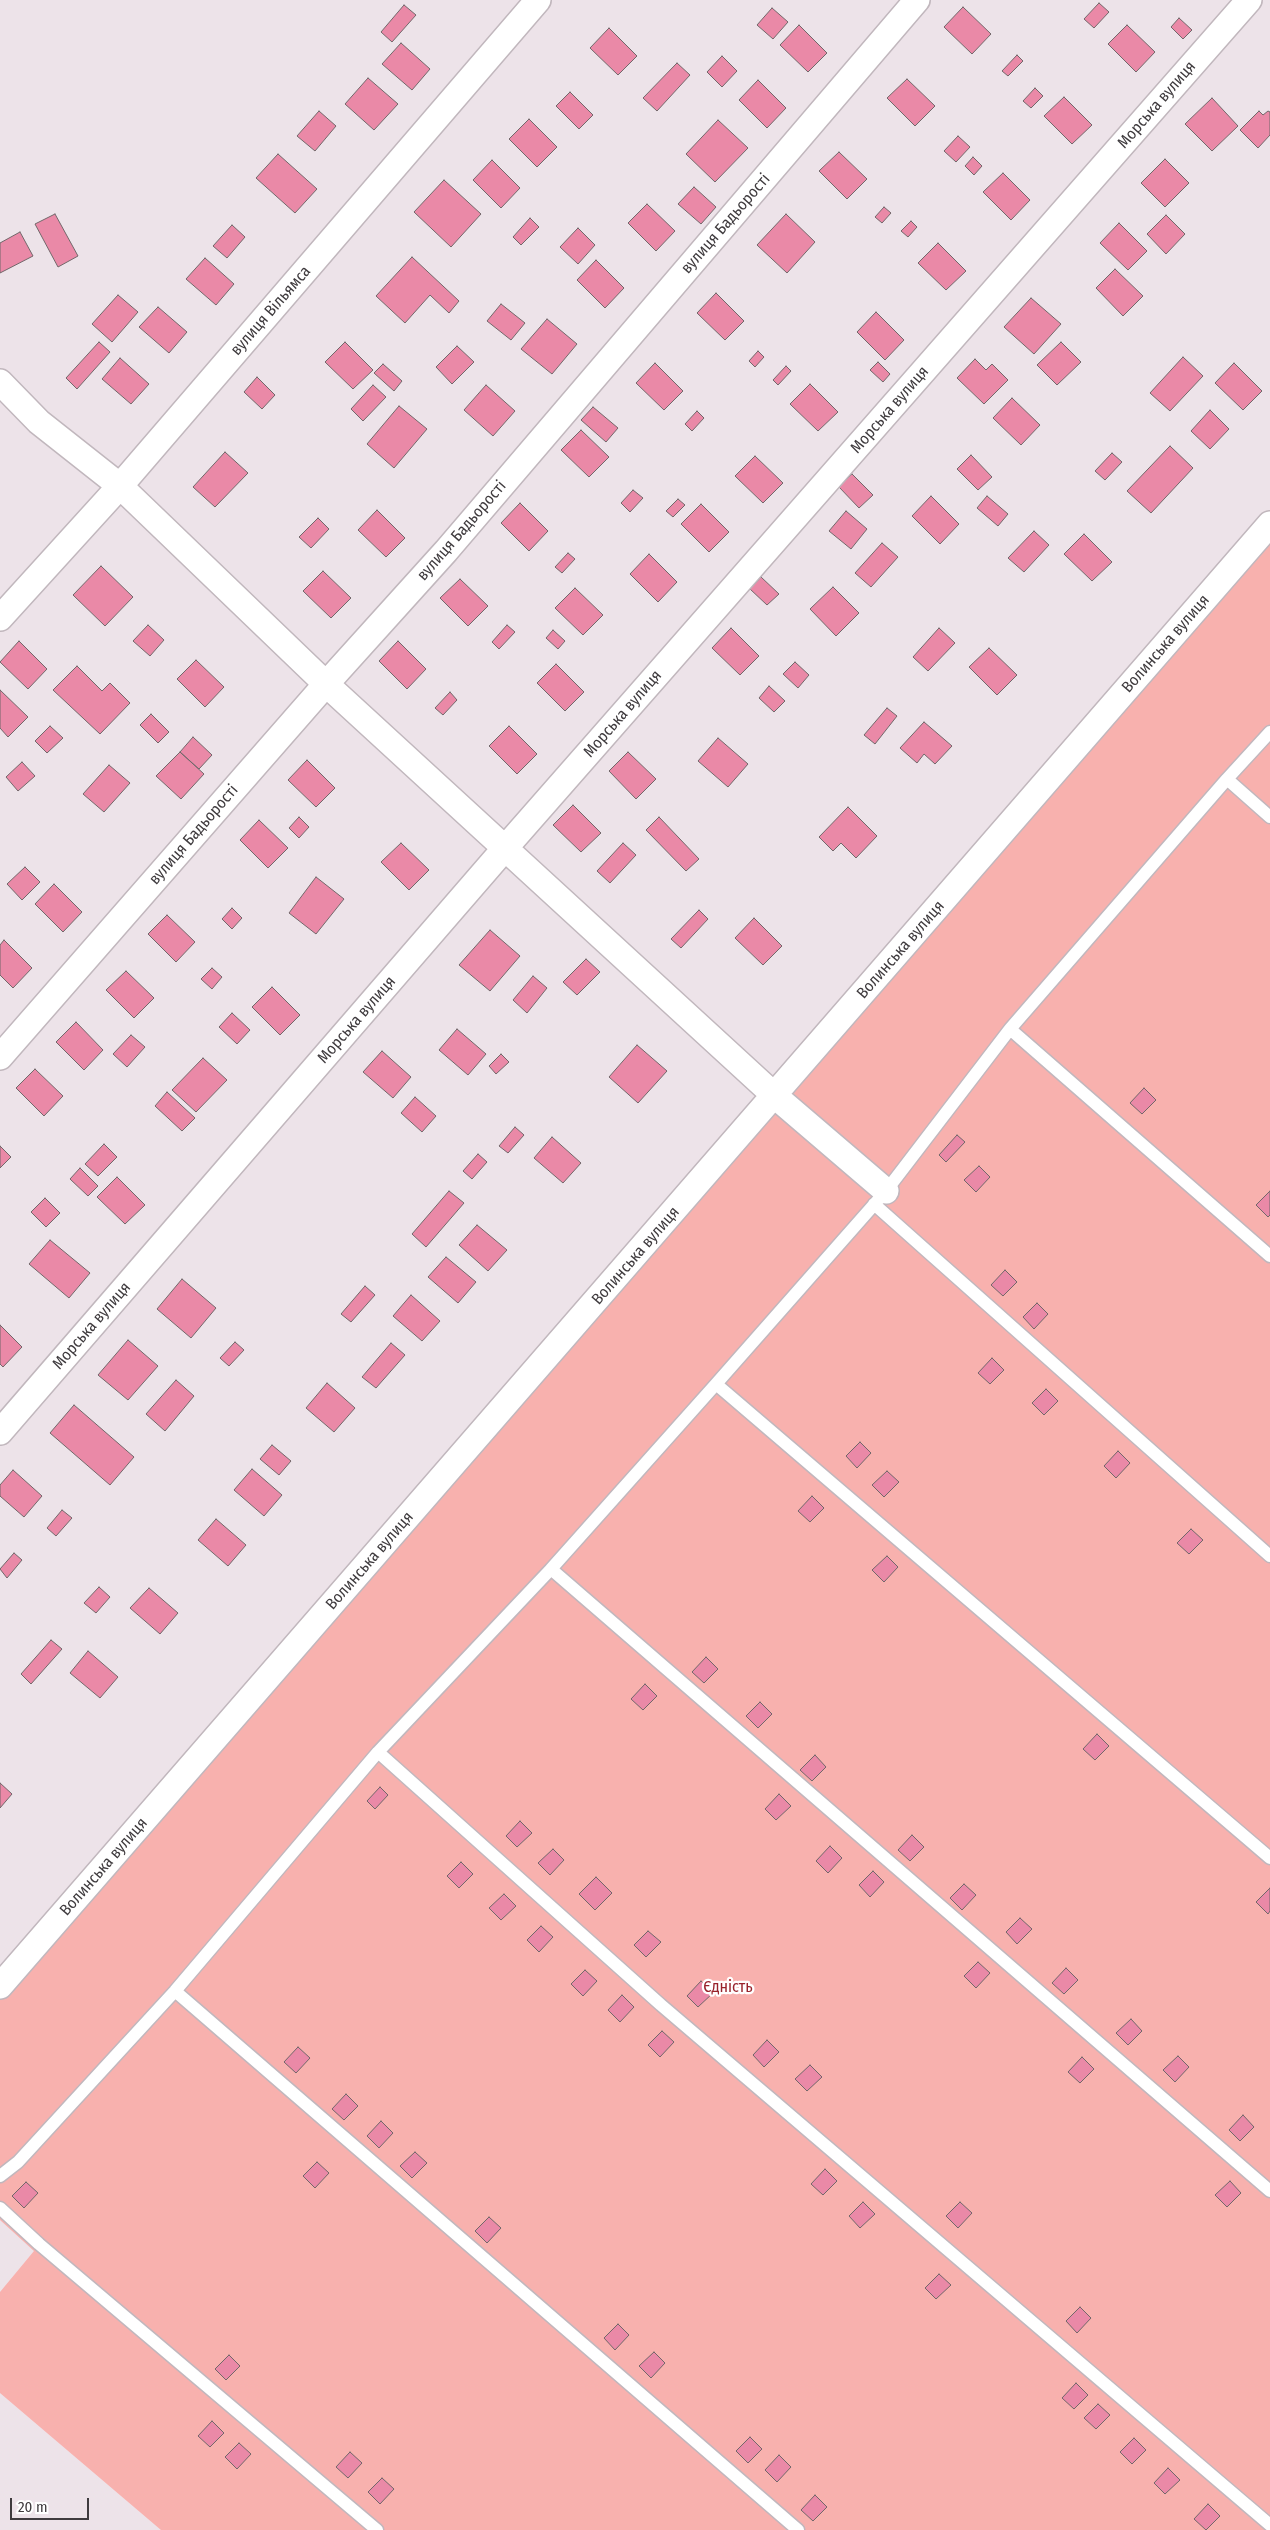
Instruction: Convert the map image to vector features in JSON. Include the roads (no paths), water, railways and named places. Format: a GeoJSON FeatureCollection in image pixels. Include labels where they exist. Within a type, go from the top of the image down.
{"type":"FeatureCollection","features":[{"type":"Feature","properties":{"kind":"street","name":"вулиця Вільямса"},"geometry":{"type":"LineString","coordinates":[[0,618],[120,486],[538,0]]}},
{"type":"Feature","properties":{"kind":"street","name":"вулиця Бадьорості"},"geometry":{"type":"LineString","coordinates":[[0,1057],[326,684],[452,543],[917,0]]}},
{"type":"Feature","properties":{"kind":"street","name":"Морська вулиця"},"geometry":{"type":"LineString","coordinates":[[0,1432],[506,847],[1249,0]]}},
{"type":"Feature","properties":{"kind":"street"},"geometry":{"type":"LineString","coordinates":[[0,382],[39,422],[120,486],[326,684],[506,847],[775,1096],[880,1198]]}},
{"type":"Feature","properties":{"kind":"street","name":"Волинська вулиця"},"geometry":{"type":"LineString","coordinates":[[0,1986],[1270,524]]}},
{"type":"Feature","properties":{"kind":"lane"},"geometry":{"type":"LineString","coordinates":[[0,2176],[18,2162],[174,1991],[378,1752],[551,1569],[880,1198],[1010,1029],[1270,732]]}},
{"type":"Feature","properties":{"kind":"lane"},"geometry":{"type":"LineString","coordinates":[[1227,779],[1270,818]]}},
{"type":"Feature","properties":{"kind":"lane"},"geometry":{"type":"LineString","coordinates":[[1010,1029],[1270,1256]]}},
{"type":"Feature","properties":{"kind":"lane"},"geometry":{"type":"LineString","coordinates":[[880,1198],[1270,1556]]}},
{"type":"Feature","properties":{"kind":"lane"},"geometry":{"type":"LineString","coordinates":[[716,1384],[1270,1858]]}},
{"type":"Feature","properties":{"kind":"lane"},"geometry":{"type":"LineString","coordinates":[[551,1569],[1270,2191]]}},
{"type":"Feature","properties":{"kind":"lane"},"geometry":{"type":"LineString","coordinates":[[378,1752],[661,2005],[1270,2526]]}},
{"type":"Feature","properties":{"kind":"lane"},"geometry":{"type":"LineString","coordinates":[[174,1991],[798,2530]]}},
{"type":"Feature","properties":{"kind":"lane"},"geometry":{"type":"LineString","coordinates":[[0,2208],[39,2244],[377,2530]]}},
{"type":"Feature","properties":{"kind":"park label","name":"Єдність"},"geometry":{"type":"Point","coordinates":[728,1988]}}]}
